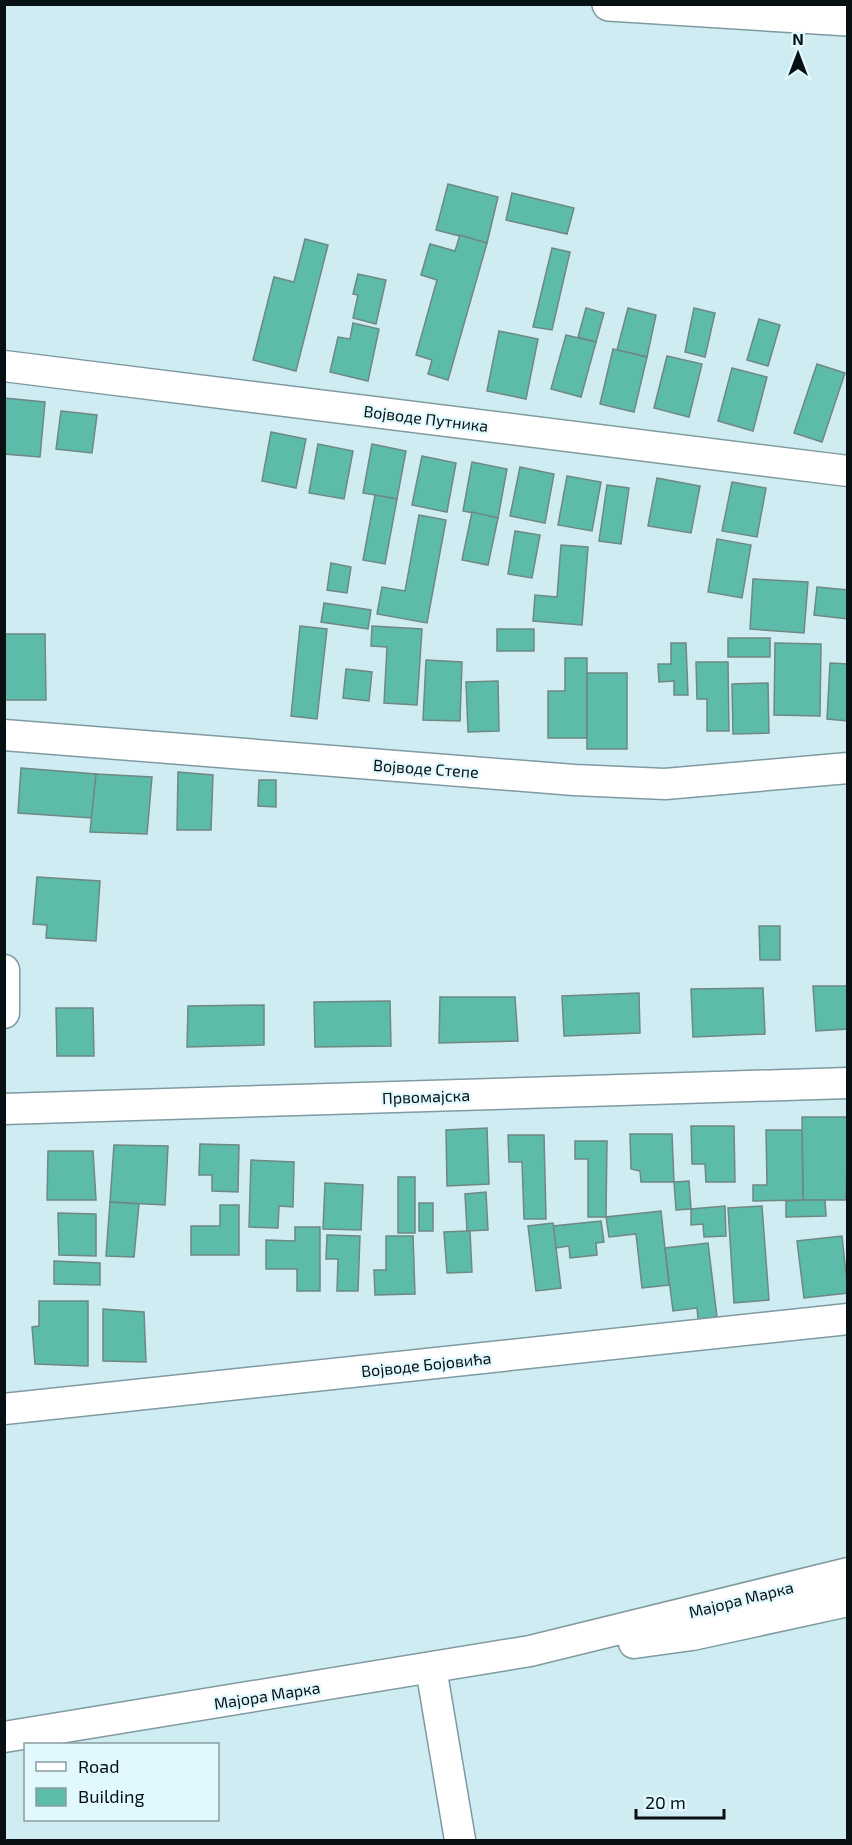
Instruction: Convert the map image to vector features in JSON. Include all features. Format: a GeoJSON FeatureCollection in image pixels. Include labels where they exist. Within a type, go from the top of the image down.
{"type":"FeatureCollection","features":[{"type":"Feature","properties":{"kind":"highway"},"geometry":{"type":"LineString","coordinates":[[609,4],[848,19]]}},
{"type":"Feature","properties":{"kind":"street","name":"Војводе Путника"},"geometry":{"type":"LineString","coordinates":[[4,366],[848,471]]}},
{"type":"Feature","properties":{"kind":"street","name":"Војводе Степе"},"geometry":{"type":"LineString","coordinates":[[4,735],[574,780],[665,784],[848,768]]}},
{"type":"Feature","properties":{"kind":"street"},"geometry":{"type":"LineString","coordinates":[[4,1013],[5,970]]}},
{"type":"Feature","properties":{"kind":"street","name":"Првомајска"},"geometry":{"type":"LineString","coordinates":[[4,1109],[848,1083]]}},
{"type":"Feature","properties":{"kind":"street","name":"Војводе Бојовића"},"geometry":{"type":"LineString","coordinates":[[4,1409],[848,1319]]}},
{"type":"Feature","properties":{"kind":"street","name":"Мајора Марка"},"geometry":{"type":"LineString","coordinates":[[4,1737],[530,1651],[848,1573]]}},
{"type":"Feature","properties":{"kind":"street","name":"Мајора Марка"},"geometry":{"type":"LineString","coordinates":[[530,1651],[609,1646],[692,1635],[848,1602]]}},
{"type":"Feature","properties":{"kind":"street"},"geometry":{"type":"LineString","coordinates":[[431,1668],[460,1840]]}},
{"type":"Feature","properties":{"kind":"building"},"geometry":{"type":"Polygon","coordinates":[[[448,184],[498,197],[487,243],[436,230],[448,184]]]}},
{"type":"Feature","properties":{"kind":"building"},"geometry":{"type":"Polygon","coordinates":[[[512,193],[574,208],[567,234],[506,220],[512,193]]]}},
{"type":"Feature","properties":{"kind":"building"},"geometry":{"type":"Polygon","coordinates":[[[460,235],[487,243],[448,380],[428,374],[432,360],[416,355],[437,280],[421,275],[430,244],[455,251],[460,235]]]}},
{"type":"Feature","properties":{"kind":"building"},"geometry":{"type":"Polygon","coordinates":[[[305,239],[328,245],[296,371],[253,360],[274,277],[294,282],[305,239]]]}},
{"type":"Feature","properties":{"kind":"building"},"geometry":{"type":"Polygon","coordinates":[[[552,248],[570,252],[552,330],[533,327],[552,248]]]}},
{"type":"Feature","properties":{"kind":"building"},"geometry":{"type":"Polygon","coordinates":[[[358,274],[386,280],[376,324],[353,318],[358,295],[353,294],[358,274]]]}},
{"type":"Feature","properties":{"kind":"building"},"geometry":{"type":"Polygon","coordinates":[[[586,308],[604,313],[596,342],[578,337],[586,308]]]}},
{"type":"Feature","properties":{"kind":"building"},"geometry":{"type":"Polygon","coordinates":[[[628,308],[656,315],[647,357],[617,350],[628,308]]]}},
{"type":"Feature","properties":{"kind":"building"},"geometry":{"type":"Polygon","coordinates":[[[694,308],[715,313],[705,357],[685,352],[694,308]]]}},
{"type":"Feature","properties":{"kind":"building"},"geometry":{"type":"Polygon","coordinates":[[[759,319],[780,325],[768,366],[747,360],[759,319]]]}},
{"type":"Feature","properties":{"kind":"building"},"geometry":{"type":"Polygon","coordinates":[[[353,323],[379,329],[368,381],[330,372],[338,337],[350,339],[353,323]]]}},
{"type":"Feature","properties":{"kind":"building"},"geometry":{"type":"Polygon","coordinates":[[[499,331],[538,339],[526,399],[487,391],[499,331]]]}},
{"type":"Feature","properties":{"kind":"building"},"geometry":{"type":"Polygon","coordinates":[[[566,335],[596,342],[581,397],[551,389],[566,335]]]}},
{"type":"Feature","properties":{"kind":"building"},"geometry":{"type":"Polygon","coordinates":[[[613,349],[647,357],[634,412],[600,404],[613,349]]]}},
{"type":"Feature","properties":{"kind":"building"},"geometry":{"type":"Polygon","coordinates":[[[667,356],[702,364],[689,417],[654,408],[667,356]]]}},
{"type":"Feature","properties":{"kind":"building"},"geometry":{"type":"Polygon","coordinates":[[[817,364],[845,373],[822,442],[794,433],[817,364]]]}},
{"type":"Feature","properties":{"kind":"building"},"geometry":{"type":"Polygon","coordinates":[[[732,368],[767,377],[753,431],[718,421],[732,368]]]}},
{"type":"Feature","properties":{"kind":"building"},"geometry":{"type":"Polygon","coordinates":[[[4,398],[45,402],[40,457],[4,454],[4,398]]]}},
{"type":"Feature","properties":{"kind":"building"},"geometry":{"type":"Polygon","coordinates":[[[61,411],[97,415],[92,453],[56,449],[61,411]]]}},
{"type":"Feature","properties":{"kind":"building"},"geometry":{"type":"Polygon","coordinates":[[[271,432],[306,439],[296,488],[262,481],[271,432]]]}},
{"type":"Feature","properties":{"kind":"building"},"geometry":{"type":"Polygon","coordinates":[[[318,444],[353,451],[344,499],[309,493],[318,444]]]}},
{"type":"Feature","properties":{"kind":"building"},"geometry":{"type":"Polygon","coordinates":[[[372,444],[406,451],[397,499],[363,493],[372,444]]]}},
{"type":"Feature","properties":{"kind":"building"},"geometry":{"type":"Polygon","coordinates":[[[422,456],[456,463],[447,512],[412,505],[422,456]]]}},
{"type":"Feature","properties":{"kind":"building"},"geometry":{"type":"Polygon","coordinates":[[[472,462],[507,469],[498,518],[463,511],[472,462]]]}},
{"type":"Feature","properties":{"kind":"building"},"geometry":{"type":"Polygon","coordinates":[[[520,467],[554,474],[545,523],[510,516],[520,467]]]}},
{"type":"Feature","properties":{"kind":"building"},"geometry":{"type":"Polygon","coordinates":[[[567,476],[601,482],[592,531],[558,525],[567,476]]]}},
{"type":"Feature","properties":{"kind":"building"},"geometry":{"type":"Polygon","coordinates":[[[657,478],[700,486],[691,533],[648,526],[657,478]]]}},
{"type":"Feature","properties":{"kind":"building"},"geometry":{"type":"Polygon","coordinates":[[[732,482],[766,488],[757,537],[722,531],[732,482]]]}},
{"type":"Feature","properties":{"kind":"building"},"geometry":{"type":"Polygon","coordinates":[[[607,485],[629,488],[621,544],[599,541],[607,485]]]}},
{"type":"Feature","properties":{"kind":"building"},"geometry":{"type":"Polygon","coordinates":[[[375,495],[397,499],[385,564],[363,560],[375,495]]]}},
{"type":"Feature","properties":{"kind":"building"},"geometry":{"type":"Polygon","coordinates":[[[472,512],[498,518],[488,565],[462,560],[472,512]]]}},
{"type":"Feature","properties":{"kind":"building"},"geometry":{"type":"Polygon","coordinates":[[[419,515],[446,520],[427,623],[377,614],[382,587],[405,591],[419,515]]]}},
{"type":"Feature","properties":{"kind":"building"},"geometry":{"type":"Polygon","coordinates":[[[515,531],[540,535],[532,578],[508,574],[515,531]]]}},
{"type":"Feature","properties":{"kind":"building"},"geometry":{"type":"Polygon","coordinates":[[[717,539],[751,545],[742,598],[708,592],[717,539]]]}},
{"type":"Feature","properties":{"kind":"building"},"geometry":{"type":"Polygon","coordinates":[[[561,545],[588,547],[582,625],[533,621],[535,595],[557,597],[561,545]]]}},
{"type":"Feature","properties":{"kind":"building"},"geometry":{"type":"Polygon","coordinates":[[[331,563],[351,567],[347,593],[327,590],[331,563]]]}},
{"type":"Feature","properties":{"kind":"building"},"geometry":{"type":"Polygon","coordinates":[[[753,579],[808,582],[804,633],[750,629],[753,579]]]}},
{"type":"Feature","properties":{"kind":"building"},"geometry":{"type":"Polygon","coordinates":[[[817,587],[848,590],[848,619],[814,615],[817,587]]]}},
{"type":"Feature","properties":{"kind":"building"},"geometry":{"type":"Polygon","coordinates":[[[324,603],[371,610],[368,629],[321,622],[324,603]]]}},
{"type":"Feature","properties":{"kind":"building"},"geometry":{"type":"Polygon","coordinates":[[[300,626],[327,629],[317,719],[291,716],[300,626]]]}},
{"type":"Feature","properties":{"kind":"building"},"geometry":{"type":"Polygon","coordinates":[[[372,626],[422,629],[417,705],[384,703],[387,647],[371,646],[372,626]]]}},
{"type":"Feature","properties":{"kind":"building"},"geometry":{"type":"Polygon","coordinates":[[[497,629],[534,629],[534,651],[497,651],[497,629]]]}},
{"type":"Feature","properties":{"kind":"building"},"geometry":{"type":"Polygon","coordinates":[[[4,634],[45,634],[46,700],[4,700],[4,634]]]}},
{"type":"Feature","properties":{"kind":"building"},"geometry":{"type":"Polygon","coordinates":[[[728,638],[770,638],[770,657],[728,657],[728,638]]]}},
{"type":"Feature","properties":{"kind":"building"},"geometry":{"type":"Polygon","coordinates":[[[671,643],[686,643],[688,695],[674,695],[674,681],[659,682],[658,664],[671,664],[671,643]]]}},
{"type":"Feature","properties":{"kind":"building"},"geometry":{"type":"Polygon","coordinates":[[[775,643],[821,644],[820,716],[774,715],[775,643]]]}},
{"type":"Feature","properties":{"kind":"building"},"geometry":{"type":"Polygon","coordinates":[[[565,658],[587,658],[587,738],[548,738],[548,691],[565,691],[565,658]]]}},
{"type":"Feature","properties":{"kind":"building"},"geometry":{"type":"Polygon","coordinates":[[[426,660],[462,662],[460,721],[423,720],[426,660]]]}},
{"type":"Feature","properties":{"kind":"building"},"geometry":{"type":"Polygon","coordinates":[[[696,662],[728,662],[729,731],[707,731],[707,699],[697,699],[696,662]]]}},
{"type":"Feature","properties":{"kind":"building"},"geometry":{"type":"Polygon","coordinates":[[[830,663],[848,664],[848,721],[827,719],[830,663]]]}},
{"type":"Feature","properties":{"kind":"building"},"geometry":{"type":"Polygon","coordinates":[[[346,669],[372,672],[369,701],[343,698],[346,669]]]}},
{"type":"Feature","properties":{"kind":"building"},"geometry":{"type":"Polygon","coordinates":[[[587,673],[627,673],[627,749],[587,749],[587,673]]]}},
{"type":"Feature","properties":{"kind":"building"},"geometry":{"type":"Polygon","coordinates":[[[498,681],[499,731],[468,732],[466,682],[498,681]]]}},
{"type":"Feature","properties":{"kind":"building"},"geometry":{"type":"Polygon","coordinates":[[[768,683],[769,733],[733,734],[732,684],[768,683]]]}},
{"type":"Feature","properties":{"kind":"building"},"geometry":{"type":"Polygon","coordinates":[[[21,768],[96,774],[92,818],[18,813],[21,768]]]}},
{"type":"Feature","properties":{"kind":"building"},"geometry":{"type":"Polygon","coordinates":[[[178,772],[213,775],[211,830],[177,830],[178,772]]]}},
{"type":"Feature","properties":{"kind":"building"},"geometry":{"type":"Polygon","coordinates":[[[96,774],[152,777],[147,834],[90,832],[96,774]]]}},
{"type":"Feature","properties":{"kind":"building"},"geometry":{"type":"Polygon","coordinates":[[[259,780],[276,780],[276,807],[258,806],[259,780]]]}},
{"type":"Feature","properties":{"kind":"building"},"geometry":{"type":"Polygon","coordinates":[[[37,877],[100,881],[96,941],[46,938],[47,925],[33,924],[37,877]]]}},
{"type":"Feature","properties":{"kind":"building"},"geometry":{"type":"Polygon","coordinates":[[[759,926],[780,926],[780,960],[760,960],[759,926]]]}},
{"type":"Feature","properties":{"kind":"building"},"geometry":{"type":"Polygon","coordinates":[[[813,986],[848,986],[848,1029],[816,1031],[813,986]]]}},
{"type":"Feature","properties":{"kind":"building"},"geometry":{"type":"Polygon","coordinates":[[[763,988],[765,1034],[693,1037],[691,989],[763,988]]]}},
{"type":"Feature","properties":{"kind":"building"},"geometry":{"type":"Polygon","coordinates":[[[639,993],[640,1033],[564,1036],[562,996],[639,993]]]}},
{"type":"Feature","properties":{"kind":"building"},"geometry":{"type":"Polygon","coordinates":[[[440,997],[515,997],[518,1041],[439,1043],[440,997]]]}},
{"type":"Feature","properties":{"kind":"building"},"geometry":{"type":"Polygon","coordinates":[[[390,1001],[391,1046],[315,1047],[314,1002],[390,1001]]]}},
{"type":"Feature","properties":{"kind":"building"},"geometry":{"type":"Polygon","coordinates":[[[264,1005],[264,1045],[187,1047],[188,1006],[264,1005]]]}},
{"type":"Feature","properties":{"kind":"building"},"geometry":{"type":"Polygon","coordinates":[[[56,1008],[93,1008],[94,1056],[57,1056],[56,1008]]]}},
{"type":"Feature","properties":{"kind":"building"},"geometry":{"type":"Polygon","coordinates":[[[802,1117],[848,1117],[846,1200],[803,1200],[802,1117]]]}},
{"type":"Feature","properties":{"kind":"building"},"geometry":{"type":"Polygon","coordinates":[[[691,1126],[734,1126],[735,1182],[706,1182],[705,1164],[692,1164],[691,1126]]]}},
{"type":"Feature","properties":{"kind":"building"},"geometry":{"type":"Polygon","coordinates":[[[487,1128],[489,1184],[447,1186],[446,1130],[487,1128]]]}},
{"type":"Feature","properties":{"kind":"building"},"geometry":{"type":"Polygon","coordinates":[[[766,1130],[802,1130],[803,1200],[753,1201],[753,1185],[767,1185],[766,1130]]]}},
{"type":"Feature","properties":{"kind":"building"},"geometry":{"type":"Polygon","coordinates":[[[630,1134],[672,1134],[674,1182],[641,1182],[640,1171],[631,1169],[630,1134]]]}},
{"type":"Feature","properties":{"kind":"building"},"geometry":{"type":"Polygon","coordinates":[[[508,1135],[544,1135],[546,1219],[524,1219],[522,1162],[509,1162],[508,1135]]]}},
{"type":"Feature","properties":{"kind":"building"},"geometry":{"type":"Polygon","coordinates":[[[575,1141],[607,1141],[606,1217],[588,1217],[588,1159],[575,1159],[575,1141]]]}},
{"type":"Feature","properties":{"kind":"building"},"geometry":{"type":"Polygon","coordinates":[[[200,1144],[239,1145],[238,1192],[212,1191],[212,1175],[199,1175],[200,1144]]]}},
{"type":"Feature","properties":{"kind":"building"},"geometry":{"type":"Polygon","coordinates":[[[114,1145],[168,1146],[165,1205],[110,1202],[114,1145]]]}},
{"type":"Feature","properties":{"kind":"building"},"geometry":{"type":"Polygon","coordinates":[[[48,1151],[93,1151],[96,1200],[47,1200],[48,1151]]]}},
{"type":"Feature","properties":{"kind":"building"},"geometry":{"type":"Polygon","coordinates":[[[251,1160],[294,1162],[293,1207],[279,1206],[278,1228],[249,1227],[251,1160]]]}},
{"type":"Feature","properties":{"kind":"building"},"geometry":{"type":"Polygon","coordinates":[[[398,1177],[415,1177],[415,1233],[398,1233],[398,1177]]]}},
{"type":"Feature","properties":{"kind":"building"},"geometry":{"type":"Polygon","coordinates":[[[689,1181],[691,1209],[676,1210],[674,1182],[689,1181]]]}},
{"type":"Feature","properties":{"kind":"building"},"geometry":{"type":"Polygon","coordinates":[[[325,1183],[363,1185],[361,1230],[323,1229],[325,1183]]]}},
{"type":"Feature","properties":{"kind":"building"},"geometry":{"type":"Polygon","coordinates":[[[486,1192],[488,1230],[467,1231],[465,1194],[486,1192]]]}},
{"type":"Feature","properties":{"kind":"building"},"geometry":{"type":"Polygon","coordinates":[[[825,1200],[826,1216],[786,1217],[786,1201],[825,1200]]]}},
{"type":"Feature","properties":{"kind":"building"},"geometry":{"type":"Polygon","coordinates":[[[110,1202],[139,1204],[134,1257],[106,1256],[110,1202]]]}},
{"type":"Feature","properties":{"kind":"building"},"geometry":{"type":"Polygon","coordinates":[[[419,1203],[433,1203],[433,1231],[419,1231],[419,1203]]]}},
{"type":"Feature","properties":{"kind":"building"},"geometry":{"type":"Polygon","coordinates":[[[220,1205],[239,1205],[239,1255],[191,1255],[191,1226],[220,1226],[220,1205]]]}},
{"type":"Feature","properties":{"kind":"building"},"geometry":{"type":"Polygon","coordinates":[[[725,1206],[726,1236],[704,1237],[703,1224],[691,1225],[691,1209],[725,1206]]]}},
{"type":"Feature","properties":{"kind":"building"},"geometry":{"type":"Polygon","coordinates":[[[762,1206],[769,1300],[734,1303],[728,1208],[762,1206]]]}},
{"type":"Feature","properties":{"kind":"building"},"geometry":{"type":"Polygon","coordinates":[[[661,1211],[669,1285],[642,1288],[636,1234],[609,1237],[606,1217],[661,1211]]]}},
{"type":"Feature","properties":{"kind":"building"},"geometry":{"type":"Polygon","coordinates":[[[58,1213],[96,1214],[96,1256],[59,1255],[58,1213]]]}},
{"type":"Feature","properties":{"kind":"building"},"geometry":{"type":"Polygon","coordinates":[[[601,1221],[604,1242],[596,1243],[597,1255],[570,1258],[569,1246],[556,1248],[553,1226],[601,1221]]]}},
{"type":"Feature","properties":{"kind":"building"},"geometry":{"type":"Polygon","coordinates":[[[553,1223],[561,1288],[536,1291],[528,1226],[553,1223]]]}},
{"type":"Feature","properties":{"kind":"building"},"geometry":{"type":"Polygon","coordinates":[[[295,1227],[320,1227],[320,1291],[297,1291],[297,1269],[266,1269],[266,1240],[295,1241],[295,1227]]]}},
{"type":"Feature","properties":{"kind":"building"},"geometry":{"type":"Polygon","coordinates":[[[470,1231],[472,1272],[447,1273],[444,1232],[470,1231]]]}},
{"type":"Feature","properties":{"kind":"building"},"geometry":{"type":"Polygon","coordinates":[[[327,1235],[360,1236],[358,1291],[337,1291],[338,1259],[326,1259],[327,1235]]]}},
{"type":"Feature","properties":{"kind":"building"},"geometry":{"type":"Polygon","coordinates":[[[386,1236],[413,1236],[415,1294],[375,1295],[374,1270],[386,1270],[386,1236]]]}},
{"type":"Feature","properties":{"kind":"building"},"geometry":{"type":"Polygon","coordinates":[[[842,1236],[848,1293],[804,1298],[797,1241],[842,1236]]]}},
{"type":"Feature","properties":{"kind":"building"},"geometry":{"type":"Polygon","coordinates":[[[708,1243],[717,1317],[698,1319],[697,1308],[673,1311],[665,1248],[708,1243]]]}},
{"type":"Feature","properties":{"kind":"building"},"geometry":{"type":"Polygon","coordinates":[[[54,1261],[100,1263],[100,1285],[54,1284],[54,1261]]]}},
{"type":"Feature","properties":{"kind":"building"},"geometry":{"type":"Polygon","coordinates":[[[39,1301],[88,1301],[88,1366],[35,1364],[32,1327],[39,1326],[39,1301]]]}},
{"type":"Feature","properties":{"kind":"building"},"geometry":{"type":"Polygon","coordinates":[[[103,1309],[144,1312],[146,1362],[103,1361],[103,1309]]]}}]}
